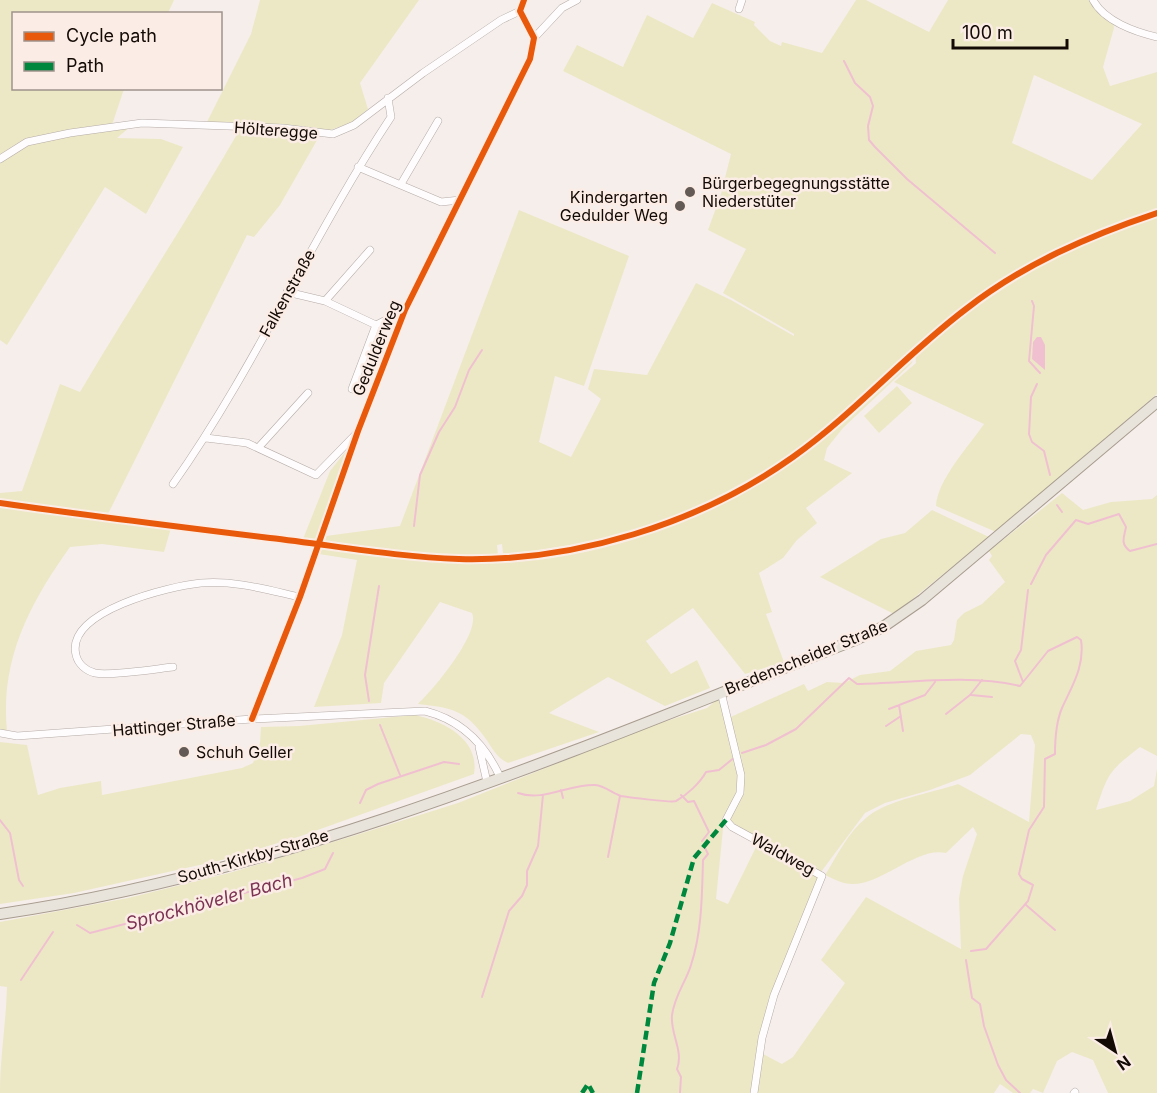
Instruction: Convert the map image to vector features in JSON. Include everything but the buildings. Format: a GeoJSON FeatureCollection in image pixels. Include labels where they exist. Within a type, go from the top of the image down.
{"type":"FeatureCollection","features":[{"type":"Feature","properties":{"kind":"main road","name":"Bredenscheider Straße"},"geometry":{"type":"LineString","coordinates":[[500,777],[855,640],[901,616],[1157,402]]}},
{"type":"Feature","properties":{"kind":"main road","name":"South-Kirkby-Straße"},"geometry":{"type":"LineString","coordinates":[[0,914],[100,896],[204,872],[318,839],[500,777]]}},
{"type":"Feature","properties":{"kind":"street"},"geometry":{"type":"LineString","coordinates":[[524,0],[520,11],[534,38],[562,8],[577,0]]}},
{"type":"Feature","properties":{"kind":"street"},"geometry":{"type":"LineString","coordinates":[[739,9],[742,0]]}},
{"type":"Feature","properties":{"kind":"street"},"geometry":{"type":"LineString","coordinates":[[1093,0],[1100,10],[1111,18],[1157,37]]}},
{"type":"Feature","properties":{"kind":"street","name":"Hölteregge"},"geometry":{"type":"LineString","coordinates":[[0,159],[27,142],[70,132],[142,123],[283,128],[333,134],[354,125],[388,98],[501,20],[520,11]]}},
{"type":"Feature","properties":{"kind":"street","name":"Gedulderweg"},"geometry":{"type":"LineString","coordinates":[[252,719],[300,597],[358,431],[405,310],[530,59],[534,38]]}},
{"type":"Feature","properties":{"kind":"street","name":"Falkenstraße"},"geometry":{"type":"LineString","coordinates":[[173,484],[206,438],[358,167],[391,117],[388,98]]}},
{"type":"Feature","properties":{"kind":"street"},"geometry":{"type":"LineString","coordinates":[[401,184],[438,121]]}},
{"type":"Feature","properties":{"kind":"street"},"geometry":{"type":"LineString","coordinates":[[358,167],[441,202],[460,200]]}},
{"type":"Feature","properties":{"kind":"street"},"geometry":{"type":"LineString","coordinates":[[325,302],[370,250]]}},
{"type":"Feature","properties":{"kind":"street"},"geometry":{"type":"LineString","coordinates":[[287,292],[325,302],[376,325]]}},
{"type":"Feature","properties":{"kind":"street"},"geometry":{"type":"LineString","coordinates":[[352,389],[376,325],[405,310]]}},
{"type":"Feature","properties":{"kind":"street"},"geometry":{"type":"LineString","coordinates":[[258,448],[308,393]]}},
{"type":"Feature","properties":{"kind":"street"},"geometry":{"type":"LineString","coordinates":[[206,438],[247,443],[316,475],[358,431]]}},
{"type":"Feature","properties":{"kind":"street"},"geometry":{"type":"LineString","coordinates":[[173,667],[96,673],[80,665],[75,643],[92,620],[139,596],[200,583],[238,584],[300,597]]}},
{"type":"Feature","properties":{"kind":"street","name":"Waldweg"},"geometry":{"type":"LineString","coordinates":[[722,692],[741,775],[740,793],[726,820],[732,827],[822,876],[774,995],[762,1038],[754,1093]]}},
{"type":"Feature","properties":{"kind":"street","name":"Hattinger Straße"},"geometry":{"type":"LineString","coordinates":[[0,733],[17,736],[252,719],[425,711],[455,721],[467,731],[479,747],[487,753],[500,777]]}},
{"type":"Feature","properties":{"kind":"street","name":"Hattinger Straße"},"geometry":{"type":"LineString","coordinates":[[479,747],[487,782]]}},
{"type":"Feature","properties":{"kind":"shaded area"},"geometry":{"type":"Polygon","coordinates":[[[0,0],[174,0],[168,12],[12,12],[12,90],[124,90],[112,125],[131,126],[117,138],[161,139],[183,147],[146,214],[105,187],[7,345],[0,340],[0,0]]]}},
{"type":"Feature","properties":{"kind":"shaded area"},"geometry":{"type":"Polygon","coordinates":[[[260,0],[419,0],[360,83],[368,109],[351,123],[330,130],[207,122],[251,34],[260,0]]]}},
{"type":"Feature","properties":{"kind":"shaded area"},"geometry":{"type":"Polygon","coordinates":[[[856,0],[866,0],[929,32],[948,0],[1090,0],[1113,22],[1114,28],[1103,67],[1110,86],[1157,72],[1157,212],[1061,247],[1002,280],[922,342],[821,430],[823,433],[746,482],[672,517],[593,541],[503,554],[502,544],[497,545],[498,555],[455,556],[325,542],[326,536],[400,526],[519,210],[629,256],[584,386],[555,376],[539,442],[571,457],[601,399],[588,389],[594,369],[647,375],[696,283],[794,336],[723,293],[746,249],[708,230],[721,194],[731,154],[563,71],[577,45],[623,67],[647,15],[693,38],[712,3],[755,22],[754,25],[770,41],[781,46],[782,42],[822,53],[856,0]],[[1034,75],[1012,143],[1092,180],[1142,124],[1034,75]]]}},
{"type":"Feature","properties":{"kind":"shaded area"},"geometry":{"type":"Polygon","coordinates":[[[240,129],[281,130],[320,135],[280,205],[254,237],[247,235],[107,516],[0,501],[0,493],[22,491],[60,384],[80,392],[240,129]]]}},
{"type":"Feature","properties":{"kind":"shaded area"},"geometry":{"type":"Polygon","coordinates":[[[1157,216],[1157,394],[996,532],[936,506],[948,474],[984,424],[894,382],[916,363],[915,353],[972,308],[1028,271],[1089,241],[1157,216]]]}},
{"type":"Feature","properties":{"kind":"shaded area"},"geometry":{"type":"Polygon","coordinates":[[[1037,337],[1041,337],[1045,345],[1045,370],[1032,359],[1033,342],[1037,337]]]}},
{"type":"Feature","properties":{"kind":"shaded area"},"geometry":{"type":"Polygon","coordinates":[[[913,357],[912,363],[843,428],[827,448],[824,460],[852,473],[806,508],[817,523],[797,540],[783,558],[759,573],[772,612],[766,614],[784,662],[745,674],[693,608],[646,641],[671,674],[697,660],[710,688],[665,706],[608,677],[549,713],[599,732],[508,763],[498,755],[478,729],[464,716],[449,709],[418,704],[454,661],[463,647],[473,622],[472,613],[440,602],[384,683],[381,703],[314,707],[342,635],[357,560],[319,554],[321,547],[419,560],[497,560],[586,549],[630,538],[714,505],[792,460],[913,357]]]}},
{"type":"Feature","properties":{"kind":"shaded area"},"geometry":{"type":"Polygon","coordinates":[[[897,386],[912,403],[879,433],[864,416],[897,386]]]}},
{"type":"Feature","properties":{"kind":"shaded area"},"geometry":{"type":"Polygon","coordinates":[[[353,442],[318,541],[303,539],[330,471],[353,442]]]}},
{"type":"Feature","properties":{"kind":"shaded area"},"geometry":{"type":"Polygon","coordinates":[[[1062,493],[1083,510],[1111,502],[1152,499],[1157,495],[1157,756],[1140,747],[1122,762],[1107,780],[1096,810],[1130,801],[1154,786],[1157,769],[1157,1093],[1108,1093],[1093,1060],[1072,1052],[1057,1061],[1043,1093],[1033,1089],[1030,1093],[1013,1093],[1000,1084],[994,1093],[757,1093],[761,1053],[782,1064],[793,1057],[845,983],[821,960],[866,897],[961,949],[959,898],[963,876],[977,834],[973,827],[946,853],[935,852],[924,855],[863,883],[845,883],[825,875],[843,845],[866,818],[885,806],[958,784],[1029,822],[1035,745],[1031,735],[1021,734],[970,775],[885,803],[865,813],[821,872],[733,825],[727,819],[740,792],[724,819],[716,899],[728,904],[758,843],[821,877],[773,994],[760,1037],[752,1093],[0,1093],[7,987],[0,986],[0,922],[128,898],[229,873],[353,836],[458,803],[651,726],[707,708],[719,698],[726,719],[804,684],[808,691],[827,682],[844,683],[860,675],[890,671],[916,651],[951,645],[957,620],[964,613],[982,604],[1005,582],[989,560],[992,556],[989,551],[1062,493]]]}},
{"type":"Feature","properties":{"kind":"shaded area"},"geometry":{"type":"Polygon","coordinates":[[[0,505],[171,528],[164,552],[102,544],[70,547],[42,589],[13,656],[6,705],[7,731],[0,730],[0,505]]]}},
{"type":"Feature","properties":{"kind":"shaded area"},"geometry":{"type":"Polygon","coordinates":[[[932,510],[989,537],[894,614],[820,577],[881,539],[905,533],[932,510]]]}},
{"type":"Feature","properties":{"kind":"shaded area"},"geometry":{"type":"Polygon","coordinates":[[[415,715],[448,727],[465,742],[471,751],[474,774],[301,836],[222,860],[74,893],[0,904],[0,742],[27,745],[38,795],[60,788],[101,781],[102,795],[242,768],[253,763],[260,743],[261,727],[299,726],[415,715]]]}},
{"type":"Feature","properties":{"kind":"waterway"},"geometry":{"type":"LineString","coordinates":[[844,61],[855,83],[870,97],[873,106],[868,126],[869,140],[907,179],[995,253]]}},
{"type":"Feature","properties":{"kind":"waterway"},"geometry":{"type":"LineString","coordinates":[[1032,301],[1034,306],[1029,361],[1040,373]]}},
{"type":"Feature","properties":{"kind":"waterway"},"geometry":{"type":"LineString","coordinates":[[414,526],[420,475],[439,432],[455,407],[469,370],[482,350]]}},
{"type":"Feature","properties":{"kind":"waterway"},"geometry":{"type":"LineString","coordinates":[[1037,384],[1031,397],[1029,434],[1032,442],[1044,451],[1050,475]]}},
{"type":"Feature","properties":{"kind":"waterway"},"geometry":{"type":"LineString","coordinates":[[1057,505],[1062,512]]}},
{"type":"Feature","properties":{"kind":"waterway","name":"Sprockhöveler Bach"},"geometry":{"type":"LineString","coordinates":[[1031,584],[1046,555],[1076,520],[1088,524],[1119,514],[1126,527],[1124,543],[1130,551],[1157,544]]}},
{"type":"Feature","properties":{"kind":"waterway"},"geometry":{"type":"LineString","coordinates":[[369,701],[365,675],[379,586]]}},
{"type":"Feature","properties":{"kind":"waterway","name":"Sprockhöveler Bach"},"geometry":{"type":"LineString","coordinates":[[1023,682],[1015,661],[1021,650],[1028,590]]}},
{"type":"Feature","properties":{"kind":"waterway"},"geometry":{"type":"LineString","coordinates":[[742,753],[766,745],[796,729],[849,678],[857,684],[980,680],[1020,686],[1048,651],[1077,637],[1081,640],[1079,667],[1058,719],[1055,754],[1045,759],[1044,807],[1029,830],[1019,874],[1022,879],[1033,885],[1028,901],[986,949],[971,951]]}},
{"type":"Feature","properties":{"kind":"waterway"},"geometry":{"type":"LineString","coordinates":[[946,714],[970,695],[982,680]]}},
{"type":"Feature","properties":{"kind":"waterway"},"geometry":{"type":"LineString","coordinates":[[889,709],[925,695],[935,682]]}},
{"type":"Feature","properties":{"kind":"waterway"},"geometry":{"type":"LineString","coordinates":[[971,695],[992,697]]}},
{"type":"Feature","properties":{"kind":"waterway"},"geometry":{"type":"LineString","coordinates":[[899,705],[903,731]]}},
{"type":"Feature","properties":{"kind":"waterway"},"geometry":{"type":"LineString","coordinates":[[886,726],[901,716]]}},
{"type":"Feature","properties":{"kind":"waterway"},"geometry":{"type":"LineString","coordinates":[[380,725],[400,775]]}},
{"type":"Feature","properties":{"kind":"waterway","name":"Sprockhöveler Bach"},"geometry":{"type":"LineString","coordinates":[[518,793],[537,795],[595,785],[621,796],[676,801],[693,788],[706,772],[719,770],[735,757]]}},
{"type":"Feature","properties":{"kind":"waterway","name":"Sprockhöveler Bach"},"geometry":{"type":"LineString","coordinates":[[360,803],[366,790],[378,784],[444,762],[459,764]]}},
{"type":"Feature","properties":{"kind":"waterway"},"geometry":{"type":"LineString","coordinates":[[561,790],[563,798]]}},
{"type":"Feature","properties":{"kind":"waterway"},"geometry":{"type":"LineString","coordinates":[[482,997],[509,911],[522,896],[527,885],[527,871],[538,846],[543,795]]}},
{"type":"Feature","properties":{"kind":"waterway"},"geometry":{"type":"LineString","coordinates":[[681,795],[688,802],[694,801],[709,832],[702,841]]}},
{"type":"Feature","properties":{"kind":"waterway"},"geometry":{"type":"LineString","coordinates":[[608,857],[620,796]]}},
{"type":"Feature","properties":{"kind":"waterway","name":"Sprockhöveler Bach"},"geometry":{"type":"LineString","coordinates":[[0,820],[10,833],[19,880],[23,886]]}},
{"type":"Feature","properties":{"kind":"waterway"},"geometry":{"type":"LineString","coordinates":[[680,1093],[681,1077],[677,1069],[679,1056],[672,1015],[695,952],[701,913],[703,860],[708,854],[705,848]]}},
{"type":"Feature","properties":{"kind":"waterway","name":"Sprockhöveler Bach"},"geometry":{"type":"LineString","coordinates":[[77,925],[90,933],[302,878],[325,869],[333,853]]}},
{"type":"Feature","properties":{"kind":"waterway"},"geometry":{"type":"LineString","coordinates":[[1026,905],[1055,930]]}},
{"type":"Feature","properties":{"kind":"waterway"},"geometry":{"type":"LineString","coordinates":[[21,980],[53,932]]}},
{"type":"Feature","properties":{"kind":"waterway"},"geometry":{"type":"LineString","coordinates":[[966,960],[972,998],[980,1004],[984,1026],[998,1065],[1006,1080],[1020,1093]]}},
{"type":"Feature","properties":{"kind":"marked path"},"geometry":{"type":"LineString","coordinates":[[637,1093],[654,983],[670,943],[694,858],[726,820]]}},
{"type":"Feature","properties":{"kind":"marked path"},"geometry":{"type":"LineString","coordinates":[[582,1093],[588,1084],[593,1093]]}},
{"type":"Feature","properties":{"kind":"cycle path"},"geometry":{"type":"LineString","coordinates":[[252,719],[300,597],[358,431],[405,310],[530,59],[534,38],[520,11],[524,0]]}},
{"type":"Feature","properties":{"kind":"cycle path"},"geometry":{"type":"LineString","coordinates":[[0,503],[435,558],[503,558],[546,554],[590,546],[676,520],[756,481],[816,440],[922,345],[988,293],[1057,253],[1106,231],[1157,213]]}},
{"type":"Feature","properties":{"kind":"place","name":"Bürgerbegegnungsstätte Niederstüter"},"geometry":{"type":"Point","coordinates":[690,192]}},
{"type":"Feature","properties":{"kind":"place","name":"Kindergarten Gedulder Weg"},"geometry":{"type":"Point","coordinates":[680,206]}},
{"type":"Feature","properties":{"kind":"place","name":"Schuh Geller"},"geometry":{"type":"Point","coordinates":[184,752]}}]}
